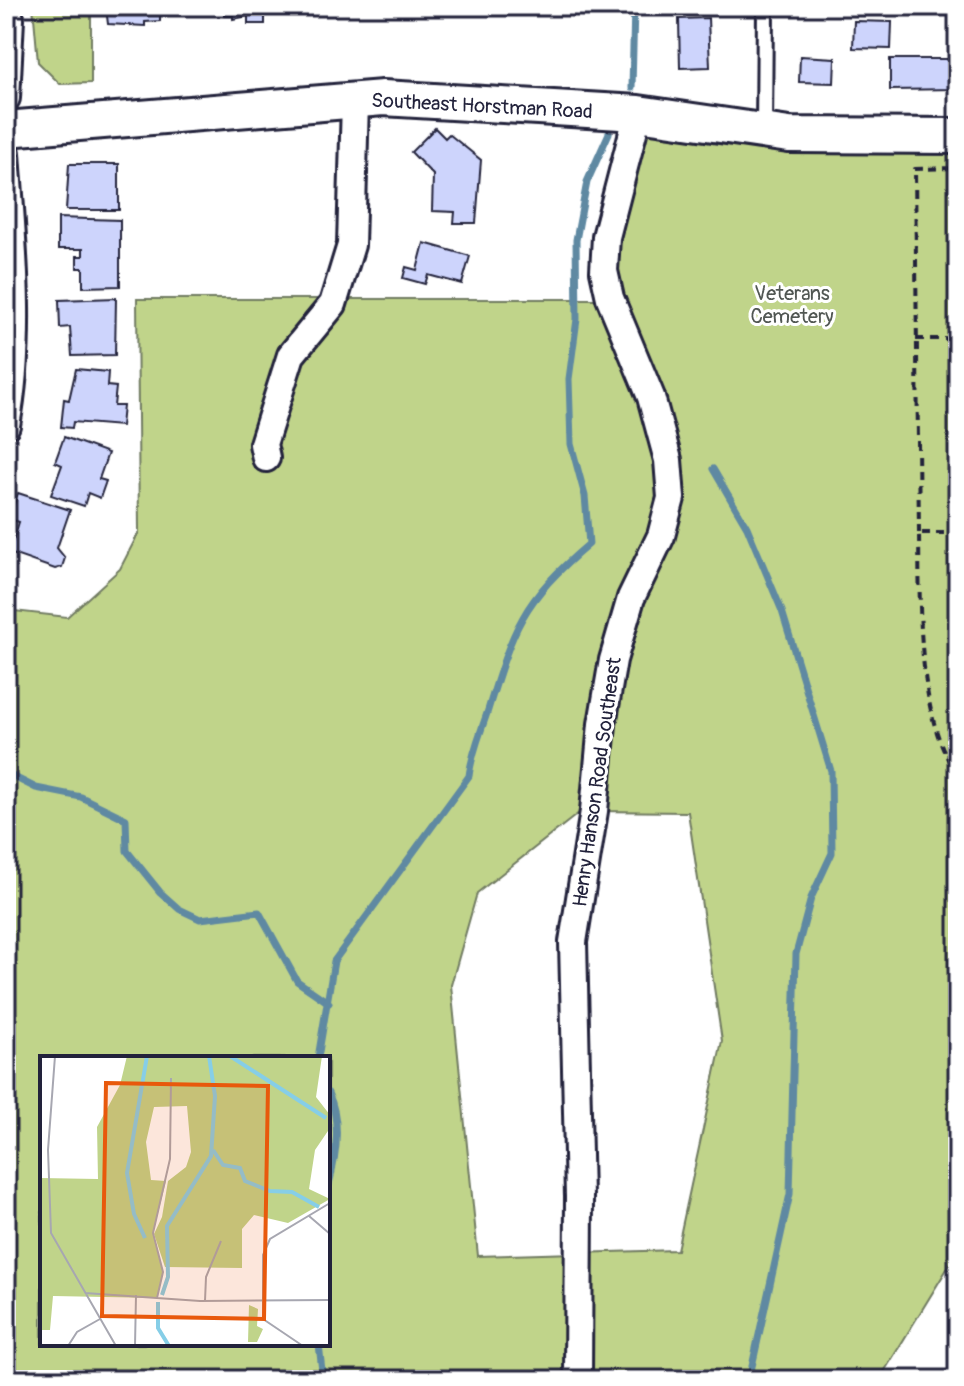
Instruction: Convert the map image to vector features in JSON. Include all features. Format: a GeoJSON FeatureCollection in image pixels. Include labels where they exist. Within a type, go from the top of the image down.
{"type":"FeatureCollection","features":[{"type":"Feature","properties":{"kind":"street"},"geometry":{"type":"LineString","coordinates":[[6,98],[10,19],[7,6]]}},
{"type":"Feature","properties":{"kind":"street","name":"Southeast Horstman Road"},"geometry":{"type":"LineString","coordinates":[[6,129],[383,98],[638,113],[789,135],[958,136]]}},
{"type":"Feature","properties":{"kind":"street"},"geometry":{"type":"LineString","coordinates":[[266,458],[263,444],[291,355],[333,304],[351,245],[355,101]]}},
{"type":"Feature","properties":{"kind":"street","name":"Henry Hanson Road Southeast"},"geometry":{"type":"LineString","coordinates":[[578,1380],[579,1197],[573,942],[613,660],[631,598],[661,536],[671,498],[668,460],[651,397],[610,298],[604,271],[606,237],[638,113]]}},
{"type":"Feature","properties":{"kind":"street"},"geometry":{"type":"LineString","coordinates":[[6,153],[15,293],[15,381],[6,425]]}},
{"type":"Feature","properties":{"kind":"lane"},"geometry":{"type":"LineString","coordinates":[[764,132],[765,6]]}},
{"type":"Feature","properties":{"kind":"path"},"geometry":{"type":"LineString","coordinates":[[958,168],[915,169],[921,665],[946,760],[958,774]]}},
{"type":"Feature","properties":{"kind":"path"},"geometry":{"type":"LineString","coordinates":[[916,339],[958,339]]}},
{"type":"Feature","properties":{"kind":"path"},"geometry":{"type":"LineString","coordinates":[[919,533],[958,533]]}},
{"type":"Feature","properties":{"kind":"green space"},"geometry":{"type":"Polygon","coordinates":[[[33,6],[91,6],[91,83],[60,84],[38,62],[33,6]]]}},
{"type":"Feature","properties":{"kind":"green space","name":"Veterans Cemetery"},"geometry":{"type":"Polygon","coordinates":[[[638,113],[789,135],[958,136],[958,1251],[879,1380],[6,1380],[6,610],[67,617],[120,569],[139,532],[137,299],[597,299],[647,416],[664,497],[620,594],[591,732],[584,809],[477,893],[451,985],[478,1256],[677,1250],[722,1041],[688,812],[594,811],[602,724],[613,660],[631,598],[661,536],[671,498],[668,460],[651,397],[610,298],[604,271],[606,237],[638,113]]]}},
{"type":"Feature","properties":{"kind":"building"},"geometry":{"type":"Polygon","coordinates":[[[166,6],[160,9],[160,21],[145,22],[145,26],[108,24],[106,8],[166,6]]]}},
{"type":"Feature","properties":{"kind":"building"},"geometry":{"type":"Polygon","coordinates":[[[224,6],[276,6],[276,12],[265,12],[265,24],[248,24],[248,16],[233,19],[233,16],[224,16],[224,6]]]}},
{"type":"Feature","properties":{"kind":"building"},"geometry":{"type":"Polygon","coordinates":[[[708,18],[710,67],[680,68],[679,19],[708,18]]]}},
{"type":"Feature","properties":{"kind":"building"},"geometry":{"type":"Polygon","coordinates":[[[854,21],[892,22],[891,49],[853,48],[854,21]]]}},
{"type":"Feature","properties":{"kind":"building"},"geometry":{"type":"Polygon","coordinates":[[[800,56],[835,58],[834,83],[799,82],[800,56]]]}},
{"type":"Feature","properties":{"kind":"building"},"geometry":{"type":"Polygon","coordinates":[[[890,59],[956,59],[956,89],[890,90],[890,59]]]}},
{"type":"Feature","properties":{"kind":"building"},"geometry":{"type":"Polygon","coordinates":[[[435,128],[445,138],[449,134],[481,160],[476,223],[454,223],[455,212],[432,211],[433,175],[411,152],[435,128]]]}},
{"type":"Feature","properties":{"kind":"building"},"geometry":{"type":"Polygon","coordinates":[[[69,164],[119,164],[119,210],[66,210],[69,164]]]}},
{"type":"Feature","properties":{"kind":"building"},"geometry":{"type":"Polygon","coordinates":[[[58,218],[120,220],[120,286],[83,287],[83,268],[77,268],[77,256],[83,256],[83,249],[58,249],[58,218]]]}},
{"type":"Feature","properties":{"kind":"building"},"geometry":{"type":"Polygon","coordinates":[[[424,243],[470,256],[462,284],[428,275],[425,284],[403,278],[406,267],[417,270],[424,243]]]}},
{"type":"Feature","properties":{"kind":"building"},"geometry":{"type":"Polygon","coordinates":[[[116,298],[115,355],[72,356],[70,327],[60,328],[59,300],[116,298]]]}},
{"type":"Feature","properties":{"kind":"building"},"geometry":{"type":"Polygon","coordinates":[[[76,369],[108,372],[107,386],[116,387],[114,406],[123,406],[121,426],[73,422],[72,428],[61,427],[64,399],[69,400],[76,369]]]}},
{"type":"Feature","properties":{"kind":"building"},"geometry":{"type":"Polygon","coordinates":[[[64,437],[108,453],[99,479],[106,481],[100,498],[88,493],[84,506],[51,495],[62,465],[55,462],[64,437]]]}},
{"type":"Feature","properties":{"kind":"building"},"geometry":{"type":"Polygon","coordinates":[[[18,493],[70,510],[57,548],[65,558],[62,567],[55,569],[9,553],[19,522],[9,519],[18,493]]]}},
{"type":"Feature","properties":{"kind":"waterway"},"geometry":{"type":"LineString","coordinates":[[632,88],[634,6]]}},
{"type":"Feature","properties":{"kind":"waterway"},"geometry":{"type":"LineString","coordinates":[[318,1056],[334,961],[469,776],[474,750],[513,636],[548,582],[589,544],[585,496],[571,444],[569,379],[577,319],[576,240],[587,182],[609,133]]}},
{"type":"Feature","properties":{"kind":"waterway"},"geometry":{"type":"LineString","coordinates":[[713,469],[747,527],[782,611],[831,771],[832,853],[811,898],[796,954],[790,1194],[749,1380]]}},
{"type":"Feature","properties":{"kind":"waterway"},"geometry":{"type":"LineString","coordinates":[[6,773],[36,788],[81,797],[126,819],[127,851],[160,892],[179,909],[200,919],[259,912],[297,981],[329,1003]]}},
{"type":"Feature","properties":{"kind":"waterway"},"geometry":{"type":"LineString","coordinates":[[330,1098],[336,1128],[330,1179]]}},
{"type":"Feature","properties":{"kind":"waterway"},"geometry":{"type":"LineString","coordinates":[[319,1346],[323,1380]]}}]}
